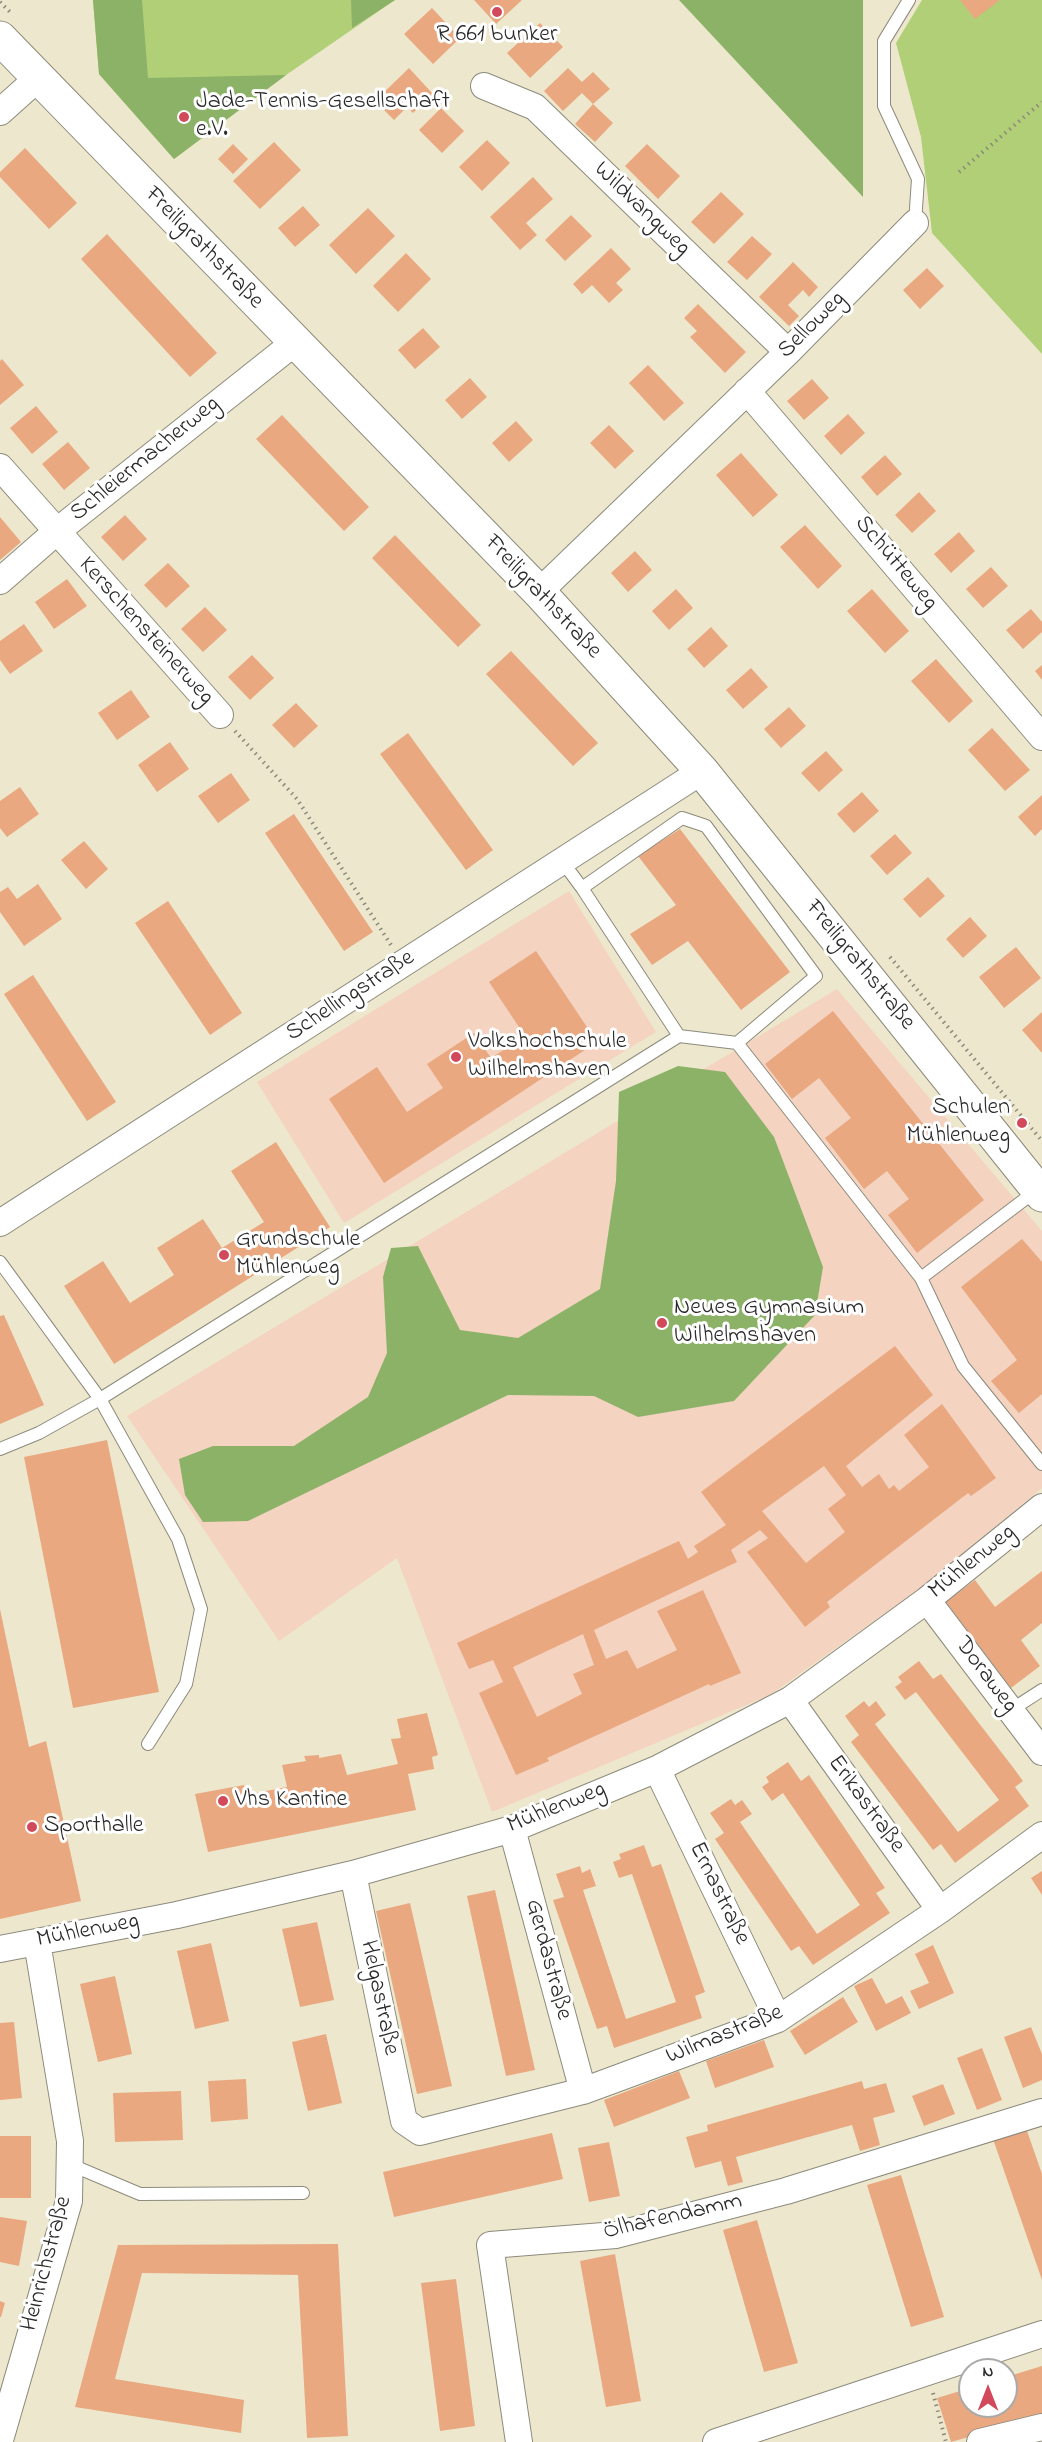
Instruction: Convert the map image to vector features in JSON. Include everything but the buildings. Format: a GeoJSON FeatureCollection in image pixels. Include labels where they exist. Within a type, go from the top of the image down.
{"type":"FeatureCollection","features":[{"type":"Feature","properties":{"kind":"street","name":"Freiligrathstraße"},"geometry":{"type":"LineString","coordinates":[[0,38],[294,343],[539,592],[702,771],[1040,1192]]}},
{"type":"Feature","properties":{"kind":"street"},"geometry":{"type":"LineString","coordinates":[[0,112],[38,78]]}},
{"type":"Feature","properties":{"kind":"street","name":"Wildvangweg"},"geometry":{"type":"LineString","coordinates":[[484,86],[535,107],[788,352]]}},
{"type":"Feature","properties":{"kind":"street","name":"Selloweg"},"geometry":{"type":"LineString","coordinates":[[539,592],[788,352],[915,223]]}},
{"type":"Feature","properties":{"kind":"street","name":"Schleiermacherweg"},"geometry":{"type":"LineString","coordinates":[[0,581],[56,532],[294,343]]}},
{"type":"Feature","properties":{"kind":"street","name":"Schütteweg"},"geometry":{"type":"LineString","coordinates":[[747,391],[1042,737]]}},
{"type":"Feature","properties":{"kind":"street","name":"Kerschensteinerweg"},"geometry":{"type":"LineString","coordinates":[[0,466],[220,715]]}},
{"type":"Feature","properties":{"kind":"street","name":"Schellingstraße"},"geometry":{"type":"LineString","coordinates":[[0,1223],[702,771]]}},
{"type":"Feature","properties":{"kind":"street","name":"Mühlenweg"},"geometry":{"type":"LineString","coordinates":[[0,1949],[177,1915],[353,1874],[512,1829],[657,1769],[790,1700],[927,1600],[1042,1507]]}},
{"type":"Feature","properties":{"kind":"street","name":"Doraweg"},"geometry":{"type":"LineString","coordinates":[[927,1600],[1042,1752]]}},
{"type":"Feature","properties":{"kind":"street","name":"Erikastraße"},"geometry":{"type":"LineString","coordinates":[[790,1700],[940,1910]]}},
{"type":"Feature","properties":{"kind":"street","name":"Ernastraße"},"geometry":{"type":"LineString","coordinates":[[657,1769],[778,2019]]}},
{"type":"Feature","properties":{"kind":"street","name":"Gerdastraße"},"geometry":{"type":"LineString","coordinates":[[512,1829],[583,2091]]}},
{"type":"Feature","properties":{"kind":"street","name":"Wilmastraße"},"geometry":{"type":"LineString","coordinates":[[404,2121],[420,2132],[583,2091],[778,2019],[940,1910],[1042,1835]]}},
{"type":"Feature","properties":{"kind":"street","name":"Helgastraße"},"geometry":{"type":"LineString","coordinates":[[353,1874],[404,2121]]}},
{"type":"Feature","properties":{"kind":"street","name":"Heinrichstraße"},"geometry":{"type":"LineString","coordinates":[[0,2440],[69,2200],[70,2140],[37,1942]]}},
{"type":"Feature","properties":{"kind":"street","name":"Ölhafendamm"},"geometry":{"type":"LineString","coordinates":[[519,2442],[490,2246],[616,2235],[786,2191],[1042,2112]]}},
{"type":"Feature","properties":{"kind":"street"},"geometry":{"type":"LineString","coordinates":[[716,2442],[1042,2334]]}},
{"type":"Feature","properties":{"kind":"street"},"geometry":{"type":"LineString","coordinates":[[980,2442],[1042,2427]]}},
{"type":"Feature","properties":{"kind":"lane","name":"Selloweg"},"geometry":{"type":"LineString","coordinates":[[909,0],[884,41],[884,106],[918,179],[915,223]]}},
{"type":"Feature","properties":{"kind":"lane"},"geometry":{"type":"LineString","coordinates":[[582,888],[681,818],[706,825],[816,976],[737,1043]]}},
{"type":"Feature","properties":{"kind":"lane"},"geometry":{"type":"LineString","coordinates":[[562,861],[679,1036]]}},
{"type":"Feature","properties":{"kind":"lane"},"geometry":{"type":"LineString","coordinates":[[0,1449],[39,1433],[100,1399],[679,1036],[737,1043],[921,1278],[963,1366],[1042,1464]]}},
{"type":"Feature","properties":{"kind":"lane"},"geometry":{"type":"LineString","coordinates":[[921,1278],[1040,1192]]}},
{"type":"Feature","properties":{"kind":"lane"},"geometry":{"type":"LineString","coordinates":[[0,1262],[100,1399],[178,1539],[201,1609],[186,1684],[148,1744]]}},
{"type":"Feature","properties":{"kind":"lane"},"geometry":{"type":"LineString","coordinates":[[1011,1710],[1042,1690]]}},
{"type":"Feature","properties":{"kind":"lane"},"geometry":{"type":"LineString","coordinates":[[69,2164],[140,2194],[303,2193]]}},
{"type":"Feature","properties":{"kind":"path"},"geometry":{"type":"LineString","coordinates":[[959,172],[1042,102]]}},
{"type":"Feature","properties":{"kind":"path"},"geometry":{"type":"LineString","coordinates":[[220,715],[297,799],[403,963]]}},
{"type":"Feature","properties":{"kind":"path"},"geometry":{"type":"LineString","coordinates":[[927,2373],[946,2442]]}},
{"type":"Feature","properties":{"kind":"shaded area","name":"Volkshochschule Wilhelmshaven"},"geometry":{"type":"Polygon","coordinates":[[[569,891],[656,1032],[344,1223],[257,1082],[569,891]]]}},
{"type":"Feature","properties":{"kind":"shaded area","name":"Neues Gymnasium Wilhelmshaven"},"geometry":{"type":"Polygon","coordinates":[[[837,989],[1042,1231],[1042,1488],[916,1591],[770,1695],[492,1812],[397,1558],[279,1641],[127,1416],[837,989]]]}},
{"type":"Feature","properties":{"kind":"green space","name":"Jade-Tennis-Gesellschaft e.V."},"geometry":{"type":"Polygon","coordinates":[[[93,0],[395,0],[286,75],[174,159],[99,74],[93,0]]]}},
{"type":"Feature","properties":{"kind":"green space"},"geometry":{"type":"Polygon","coordinates":[[[93,0],[142,0],[148,78],[286,75],[174,159],[99,74],[93,0]]]}},
{"type":"Feature","properties":{"kind":"green space"},"geometry":{"type":"Polygon","coordinates":[[[351,0],[395,0],[352,28],[351,0]]]}},
{"type":"Feature","properties":{"kind":"green space"},"geometry":{"type":"Polygon","coordinates":[[[679,0],[863,0],[863,197],[679,0]]]}},
{"type":"Feature","properties":{"kind":"green space"},"geometry":{"type":"Polygon","coordinates":[[[922,0],[1042,0],[1042,354],[932,233],[921,137],[896,43],[922,0]]]}},
{"type":"Feature","properties":{"kind":"green space"},"geometry":{"type":"Polygon","coordinates":[[[678,1066],[725,1072],[774,1137],[823,1267],[815,1315],[734,1401],[638,1417],[594,1396],[508,1395],[248,1521],[203,1522],[185,1495],[179,1459],[213,1446],[294,1446],[368,1397],[387,1353],[383,1277],[391,1248],[418,1246],[460,1330],[518,1338],[600,1289],[616,1181],[619,1092],[678,1066]]]}},
{"type":"Feature","properties":{"kind":"place","name":"R 661 bunker"},"geometry":{"type":"Point","coordinates":[497,12]}},
{"type":"Feature","properties":{"kind":"place","name":"Jade-Tennis-Gesellschaft e.V."},"geometry":{"type":"Point","coordinates":[184,117]}},
{"type":"Feature","properties":{"kind":"place","name":"Volkshochschule Wilhelmshaven"},"geometry":{"type":"Point","coordinates":[456,1057]}},
{"type":"Feature","properties":{"kind":"place","name":"Schulen Mühlenweg"},"geometry":{"type":"Point","coordinates":[1022,1123]}},
{"type":"Feature","properties":{"kind":"place","name":"Grundschule Mühlenweg"},"geometry":{"type":"Point","coordinates":[224,1255]}},
{"type":"Feature","properties":{"kind":"place","name":"Neues Gymnasium Wilhelmshaven"},"geometry":{"type":"Point","coordinates":[662,1323]}},
{"type":"Feature","properties":{"kind":"place","name":"Vhs Kantine"},"geometry":{"type":"Point","coordinates":[223,1801]}},
{"type":"Feature","properties":{"kind":"place","name":"Sporthalle"},"geometry":{"type":"Point","coordinates":[32,1827]}}]}
